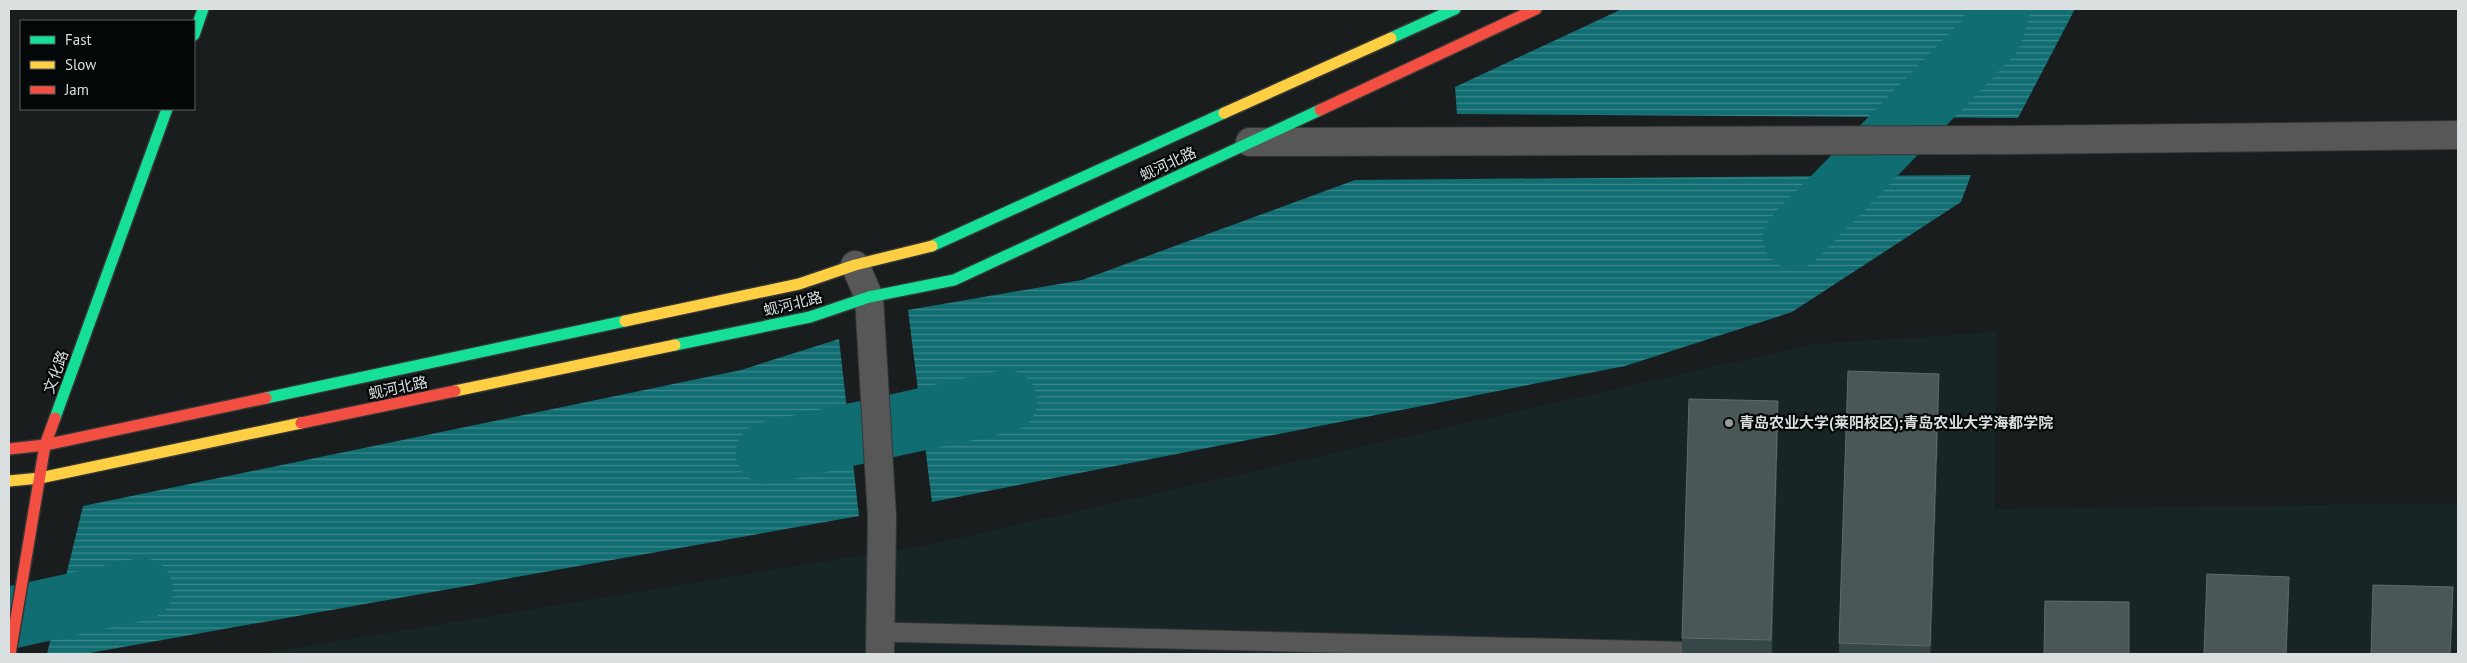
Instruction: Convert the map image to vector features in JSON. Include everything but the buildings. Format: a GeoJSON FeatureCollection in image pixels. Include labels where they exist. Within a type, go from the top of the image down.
{"type":"FeatureCollection","features":[{"type":"Feature","properties":{"kind":"main road"},"geometry":{"type":"LineString","coordinates":[[195,32],[203,9]]}},
{"type":"Feature","properties":{"kind":"main road","name":"蚬河北路"},"geometry":{"type":"LineString","coordinates":[[9,449],[45,445],[799,284],[855,265],[931,246],[1455,9]]}},
{"type":"Feature","properties":{"kind":"main road","name":"蚬河北路"},"geometry":{"type":"LineString","coordinates":[[9,481],[40,478],[810,317],[868,297],[954,280],[1536,9]]}},
{"type":"Feature","properties":{"kind":"main road","name":"文化路"},"geometry":{"type":"LineString","coordinates":[[10,654],[45,445],[167,110]]}},
{"type":"Feature","properties":{"kind":"street"},"geometry":{"type":"LineString","coordinates":[[1250,142],[2006,140],[2458,135]]}},
{"type":"Feature","properties":{"kind":"street"},"geometry":{"type":"LineString","coordinates":[[855,265],[868,297],[882,517],[880,643]]}},
{"type":"Feature","properties":{"kind":"lane"},"geometry":{"type":"LineString","coordinates":[[880,643],[1720,652]]}},
{"type":"Feature","properties":{"kind":"shaded area","name":"青岛农业大学(莱阳校区);青岛农业大学海都学院"},"geometry":{"type":"Polygon","coordinates":[[[1996,332],[1995,509],[2458,503],[2458,654],[258,654],[937,543],[1814,344],[1996,332]]]}},
{"type":"Feature","properties":{"kind":"water"},"geometry":{"type":"Polygon","coordinates":[[[1622,9],[2075,9],[2018,118],[1457,114],[1455,87],[1622,9]]]}},
{"type":"Feature","properties":{"kind":"water"},"geometry":{"type":"Polygon","coordinates":[[[1971,175],[1961,202],[1792,312],[1625,366],[932,502],[908,310],[1082,280],[1355,180],[1971,175]]]}},
{"type":"Feature","properties":{"kind":"water"},"geometry":{"type":"Polygon","coordinates":[[[839,339],[859,516],[84,654],[47,654],[83,506],[741,370],[839,339]]]}},
{"type":"Feature","properties":{"kind":"waterway"},"geometry":{"type":"LineString","coordinates":[[1794,238],[1991,35],[1999,9]]}},
{"type":"Feature","properties":{"kind":"waterway"},"geometry":{"type":"LineString","coordinates":[[767,453],[1006,401]]}},
{"type":"Feature","properties":{"kind":"waterway"},"geometry":{"type":"LineString","coordinates":[[9,618],[142,589]]}},
{"type":"Feature","properties":{"kind":"traffic: fast"},"geometry":{"type":"LineString","coordinates":[[195,32],[203,9]]}},
{"type":"Feature","properties":{"kind":"traffic: fast"},"geometry":{"type":"LineString","coordinates":[[1391,38],[1455,9]]}},
{"type":"Feature","properties":{"kind":"traffic: fast"},"geometry":{"type":"LineString","coordinates":[[55,418],[167,110]]}},
{"type":"Feature","properties":{"kind":"traffic: fast"},"geometry":{"type":"LineString","coordinates":[[675,345],[810,317],[869,297],[954,280],[1320,110]]}},
{"type":"Feature","properties":{"kind":"traffic: fast"},"geometry":{"type":"LineString","coordinates":[[932,246],[1224,113]]}},
{"type":"Feature","properties":{"kind":"traffic: fast"},"geometry":{"type":"LineString","coordinates":[[266,398],[625,321]]}},
{"type":"Feature","properties":{"kind":"traffic: slow"},"geometry":{"type":"LineString","coordinates":[[1224,113],[1391,38]]}},
{"type":"Feature","properties":{"kind":"traffic: slow"},"geometry":{"type":"LineString","coordinates":[[625,321],[799,284],[855,265],[932,246]]}},
{"type":"Feature","properties":{"kind":"traffic: slow"},"geometry":{"type":"LineString","coordinates":[[455,391],[675,345]]}},
{"type":"Feature","properties":{"kind":"traffic: slow"},"geometry":{"type":"LineString","coordinates":[[9,481],[40,478],[301,423]]}},
{"type":"Feature","properties":{"kind":"traffic: jam"},"geometry":{"type":"LineString","coordinates":[[1320,110],[1536,9]]}},
{"type":"Feature","properties":{"kind":"traffic: jam"},"geometry":{"type":"LineString","coordinates":[[301,423],[455,391]]}},
{"type":"Feature","properties":{"kind":"traffic: jam"},"geometry":{"type":"LineString","coordinates":[[9,449],[45,445],[266,398]]}},
{"type":"Feature","properties":{"kind":"traffic: jam"},"geometry":{"type":"LineString","coordinates":[[10,654],[45,445],[55,418]]}},
{"type":"Feature","properties":{"kind":"place","name":"青岛农业大学(莱阳校区);青岛农业大学海都学院"},"geometry":{"type":"Point","coordinates":[1729,423]}}]}
